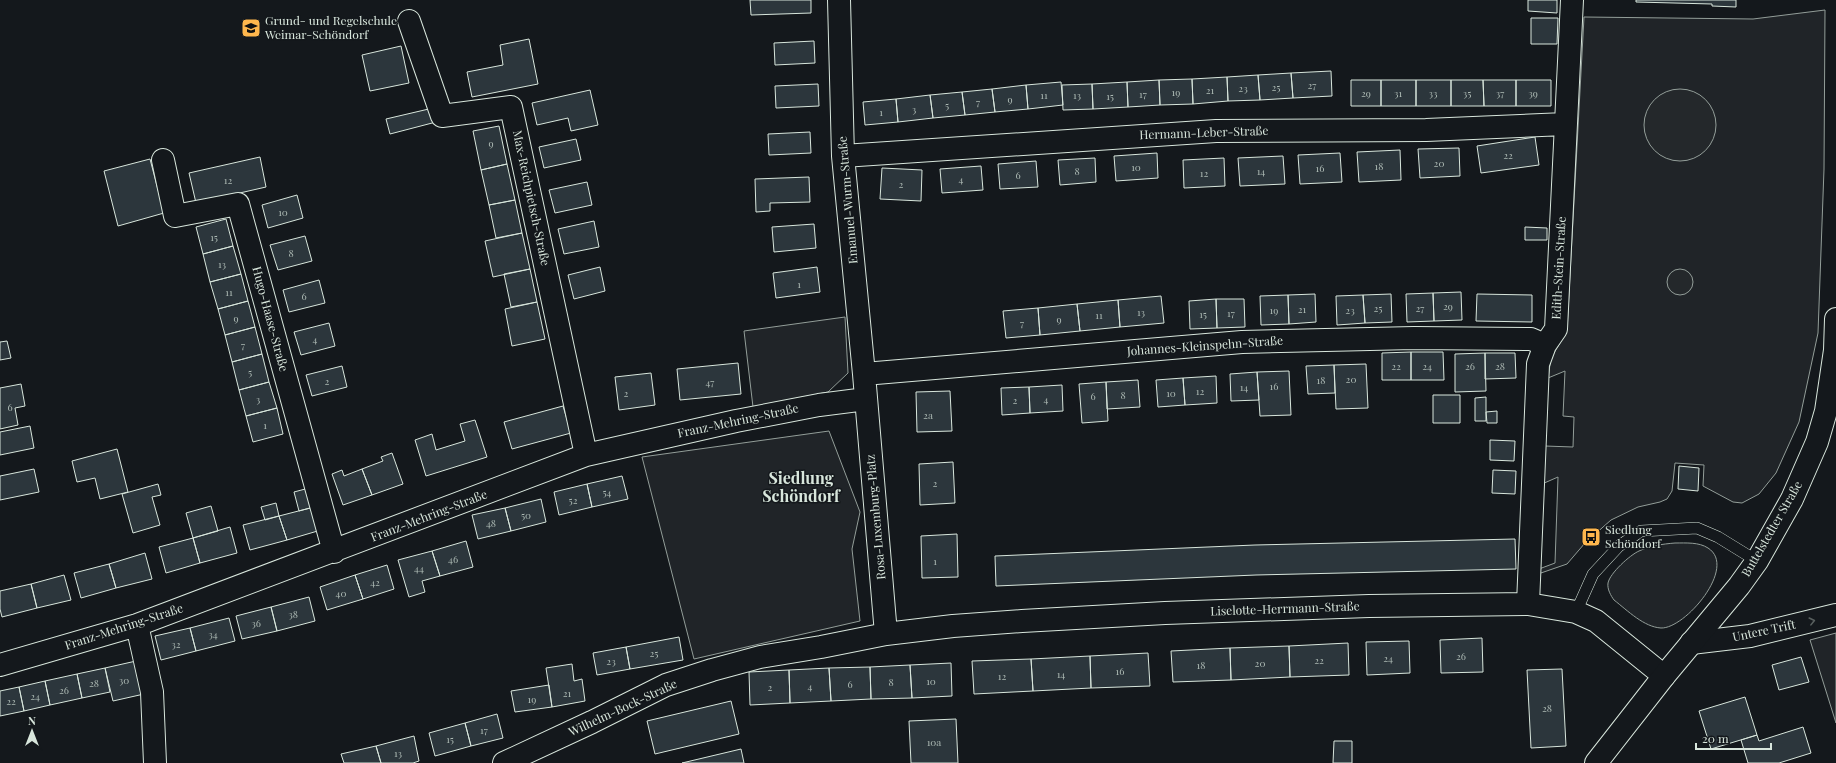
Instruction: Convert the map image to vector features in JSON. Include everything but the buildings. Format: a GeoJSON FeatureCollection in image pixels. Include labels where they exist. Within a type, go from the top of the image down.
{"type":"FeatureCollection","features":[{"type":"Feature","properties":{"kind":"street","name":"Emanuel-Wurm-Straße"},"geometry":{"type":"LineString","coordinates":[[839,0],[843,156],[866,399]]}},
{"type":"Feature","properties":{"kind":"street","name":"Edith-Stein-Straße"},"geometry":{"type":"LineString","coordinates":[[1528,604],[1538,364],[1545,345],[1556,329],[1572,0]]}},
{"type":"Feature","properties":{"kind":"street","name":"Max-Reichpietsch-Straße"},"geometry":{"type":"LineString","coordinates":[[407,16],[442,116],[511,107],[586,455]]}},
{"type":"Feature","properties":{"kind":"street","name":"Hermann-Leber-Straße"},"geometry":{"type":"LineString","coordinates":[[843,156],[1216,131],[1426,130],[1565,124]]}},
{"type":"Feature","properties":{"kind":"street","name":"Hugo-Haase-Straße"},"geometry":{"type":"LineString","coordinates":[[163,160],[176,216],[238,204],[334,552]]}},
{"type":"Feature","properties":{"kind":"street","name":"Buttelstedter Straße"},"geometry":{"type":"LineString","coordinates":[[1596,763],[1664,676],[1739,586],[1756,561],[1792,499],[1817,442],[1826,411],[1835,350],[1836,319]]}},
{"type":"Feature","properties":{"kind":"street","name":"Johannes-Kleinspehn-Straße"},"geometry":{"type":"LineString","coordinates":[[864,374],[1242,342],[1414,338],[1531,339],[1545,345]]}},
{"type":"Feature","properties":{"kind":"street","name":"Franz-Mehring-Straße"},"geometry":{"type":"LineString","coordinates":[[0,665],[137,625],[334,552],[586,455],[736,420],[818,405],[866,399]]}},
{"type":"Feature","properties":{"kind":"street","name":"Rosa-Luxemburg-Platz"},"geometry":{"type":"LineString","coordinates":[[866,399],[886,634]]}},
{"type":"Feature","properties":{"kind":"street","name":"Liselotte-Herrmann-Straße"},"geometry":{"type":"LineString","coordinates":[[886,634],[953,626],[1165,613],[1369,606],[1528,604],[1576,612],[1596,621],[1664,676]]}},
{"type":"Feature","properties":{"kind":"street","name":"Untere Trift"},"geometry":{"type":"LineString","coordinates":[[1691,643],[1750,636],[1836,615]]}},
{"type":"Feature","properties":{"kind":"street"},"geometry":{"type":"LineString","coordinates":[[137,625],[152,692],[155,763]]}},
{"type":"Feature","properties":{"kind":"street","name":"Wilhelm-Bock-Straße"},"geometry":{"type":"LineString","coordinates":[[504,763],[592,722],[666,685],[760,657],[886,634]]}},
{"type":"Feature","properties":{"kind":"lane"},"geometry":{"type":"LineString","coordinates":[[1576,612],[1593,574],[1619,546],[1641,531],[1697,528],[1718,537],[1756,561]]}},
{"type":"Feature","properties":{"kind":"shaded area"},"geometry":{"type":"Polygon","coordinates":[[[1825,10],[1824,169],[1818,333],[1799,422],[1776,473],[1759,494],[1742,503],[1733,502],[1703,486],[1704,465],[1675,463],[1672,491],[1667,499],[1638,507],[1611,520],[1585,543],[1567,564],[1538,574],[1539,569],[1555,563],[1558,477],[1542,484],[1545,446],[1573,447],[1574,417],[1563,416],[1565,371],[1548,378],[1551,358],[1567,331],[1584,17],[1753,19],[1825,10]]]}},
{"type":"Feature","properties":{"kind":"shaded area"},"geometry":{"type":"Polygon","coordinates":[[[1680,89],[1700,95],[1710,105],[1716,125],[1710,145],[1700,155],[1680,161],[1660,155],[1650,145],[1644,125],[1650,105],[1660,95],[1680,89]]]}},
{"type":"Feature","properties":{"kind":"shaded area"},"geometry":{"type":"Polygon","coordinates":[[[1680,269],[1690,272],[1693,282],[1690,292],[1680,295],[1670,292],[1667,282],[1670,272],[1680,269]]]}},
{"type":"Feature","properties":{"kind":"shaded area"},"geometry":{"type":"Polygon","coordinates":[[[845,317],[848,373],[828,392],[753,407],[744,331],[845,317]]]}},
{"type":"Feature","properties":{"kind":"shaded area"},"geometry":{"type":"Polygon","coordinates":[[[829,431],[860,512],[852,549],[860,621],[694,659],[642,457],[829,431]]]}},
{"type":"Feature","properties":{"kind":"shaded area"},"geometry":{"type":"Polygon","coordinates":[[[1675,543],[1697,544],[1708,548],[1716,557],[1717,569],[1713,582],[1705,596],[1683,619],[1671,626],[1661,628],[1655,627],[1642,622],[1614,600],[1609,590],[1608,583],[1612,574],[1635,553],[1643,549],[1675,543]]]}},
{"type":"Feature","properties":{"kind":"shaded area"},"geometry":{"type":"Polygon","coordinates":[[[1836,633],[1836,723],[1810,640],[1836,633]]]}},
{"type":"Feature","properties":{"kind":"place","name":"Grund- und Regelschule Weimar-Schöndorf"},"geometry":{"type":"Point","coordinates":[251,28]}},
{"type":"Feature","properties":{"kind":"place","name":"Siedlung Schöndorf"},"geometry":{"type":"Point","coordinates":[1591,537]}},
{"type":"Feature","properties":{"kind":"district","name":"Siedlung Schöndorf"},"geometry":{"type":"Point","coordinates":[801,487]}}]}
